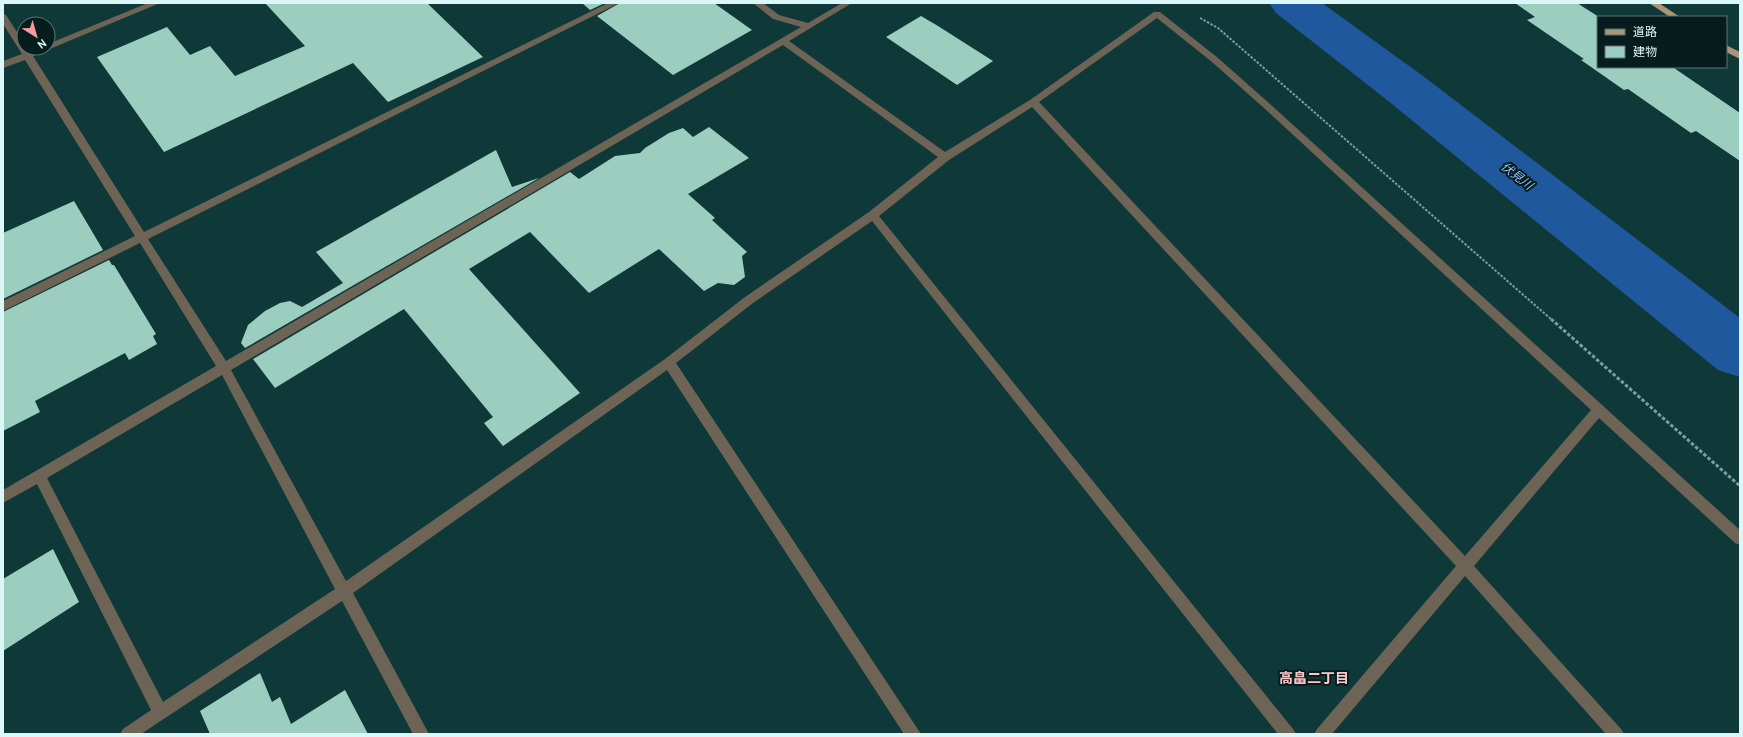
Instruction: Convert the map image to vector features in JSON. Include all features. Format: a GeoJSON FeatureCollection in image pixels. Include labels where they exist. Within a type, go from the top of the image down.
{"type":"FeatureCollection","features":[{"type":"Feature","properties":{"kind":"main road"},"geometry":{"type":"LineString","coordinates":[[1653,3],[1674,16]]}},
{"type":"Feature","properties":{"kind":"main road"},"geometry":{"type":"LineString","coordinates":[[1727,49],[1740,56]]}},
{"type":"Feature","properties":{"kind":"street"},"geometry":{"type":"LineString","coordinates":[[56,44],[156,3]]}},
{"type":"Feature","properties":{"kind":"street"},"geometry":{"type":"LineString","coordinates":[[3,306],[615,3]]}},
{"type":"Feature","properties":{"kind":"street"},"geometry":{"type":"LineString","coordinates":[[757,3],[776,17],[809,26]]}},
{"type":"Feature","properties":{"kind":"street"},"geometry":{"type":"LineString","coordinates":[[3,497],[848,3]]}},
{"type":"Feature","properties":{"kind":"street"},"geometry":{"type":"LineString","coordinates":[[128,734],[344,590],[670,362],[750,300],[873,215],[945,157],[1033,102],[1157,14],[1216,60],[1262,101],[1740,539]]}},
{"type":"Feature","properties":{"kind":"street"},"geometry":{"type":"LineString","coordinates":[[3,17],[16,38]]}},
{"type":"Feature","properties":{"kind":"street"},"geometry":{"type":"LineString","coordinates":[[783,41],[945,157]]}},
{"type":"Feature","properties":{"kind":"street"},"geometry":{"type":"LineString","coordinates":[[3,65],[24,56]]}},
{"type":"Feature","properties":{"kind":"street"},"geometry":{"type":"LineString","coordinates":[[27,56],[224,368],[421,734]]}},
{"type":"Feature","properties":{"kind":"street"},"geometry":{"type":"LineString","coordinates":[[1033,102],[1465,566],[1616,734]]}},
{"type":"Feature","properties":{"kind":"street"},"geometry":{"type":"LineString","coordinates":[[873,215],[1288,734]]}},
{"type":"Feature","properties":{"kind":"street"},"geometry":{"type":"LineString","coordinates":[[670,362],[913,734]]}},
{"type":"Feature","properties":{"kind":"street"},"geometry":{"type":"LineString","coordinates":[[1322,734],[1598,410]]}},
{"type":"Feature","properties":{"kind":"street"},"geometry":{"type":"LineString","coordinates":[[39,476],[160,713]]}},
{"type":"Feature","properties":{"kind":"path"},"geometry":{"type":"LineString","coordinates":[[1199,17],[1218,28],[1740,486]]}},
{"type":"Feature","properties":{"kind":"building"},"geometry":{"type":"Polygon","coordinates":[[[265,3],[427,3],[483,57],[388,102],[353,63],[164,152],[97,57],[167,27],[190,55],[210,46],[235,76],[305,46],[265,3]]]}},
{"type":"Feature","properties":{"kind":"building"},"geometry":{"type":"Polygon","coordinates":[[[582,3],[605,3],[590,10],[582,3]]]}},
{"type":"Feature","properties":{"kind":"building"},"geometry":{"type":"Polygon","coordinates":[[[620,3],[714,3],[752,30],[673,75],[597,16],[620,3]]]}},
{"type":"Feature","properties":{"kind":"building"},"geometry":{"type":"Polygon","coordinates":[[[1515,3],[1577,3],[1597,16],[1597,68],[1674,68],[1740,113],[1740,161],[1696,131],[1691,133],[1628,89],[1624,90],[1581,60],[1584,59],[1527,20],[1535,17],[1515,3]]]}},
{"type":"Feature","properties":{"kind":"building"},"geometry":{"type":"Polygon","coordinates":[[[921,16],[993,61],[957,85],[886,37],[921,16]]]}},
{"type":"Feature","properties":{"kind":"building"},"geometry":{"type":"Polygon","coordinates":[[[709,127],[749,158],[688,194],[715,218],[712,220],[747,252],[742,256],[745,277],[734,285],[718,283],[704,291],[659,249],[589,293],[530,232],[469,269],[580,393],[503,446],[484,423],[493,417],[404,309],[275,388],[253,359],[570,172],[579,179],[615,156],[640,153],[645,148],[669,133],[683,128],[693,137],[709,127]]]}},
{"type":"Feature","properties":{"kind":"building"},"geometry":{"type":"Polygon","coordinates":[[[496,150],[512,187],[539,178],[245,348],[241,343],[248,325],[265,311],[280,303],[290,301],[302,307],[343,283],[316,252],[496,150]]]}},
{"type":"Feature","properties":{"kind":"building"},"geometry":{"type":"Polygon","coordinates":[[[74,201],[103,250],[3,299],[3,233],[74,201]]]}},
{"type":"Feature","properties":{"kind":"building"},"geometry":{"type":"Polygon","coordinates":[[[109,260],[112,265],[114,265],[156,334],[153,336],[157,344],[129,360],[125,353],[35,401],[40,412],[3,431],[3,312],[109,260]]]}},
{"type":"Feature","properties":{"kind":"building"},"geometry":{"type":"Polygon","coordinates":[[[53,549],[79,602],[3,651],[3,579],[53,549]]]}},
{"type":"Feature","properties":{"kind":"building"},"geometry":{"type":"Polygon","coordinates":[[[260,673],[272,702],[280,697],[291,724],[345,690],[368,734],[210,734],[200,711],[260,673]]]}},
{"type":"Feature","properties":{"kind":"waterway","name":"伏見川"},"geometry":{"type":"LineString","coordinates":[[1292,3],[1405,88],[1740,352]]}},
{"type":"Feature","properties":{"kind":"district","name":"高畠二丁目"},"geometry":{"type":"Point","coordinates":[1314,678]}}]}
